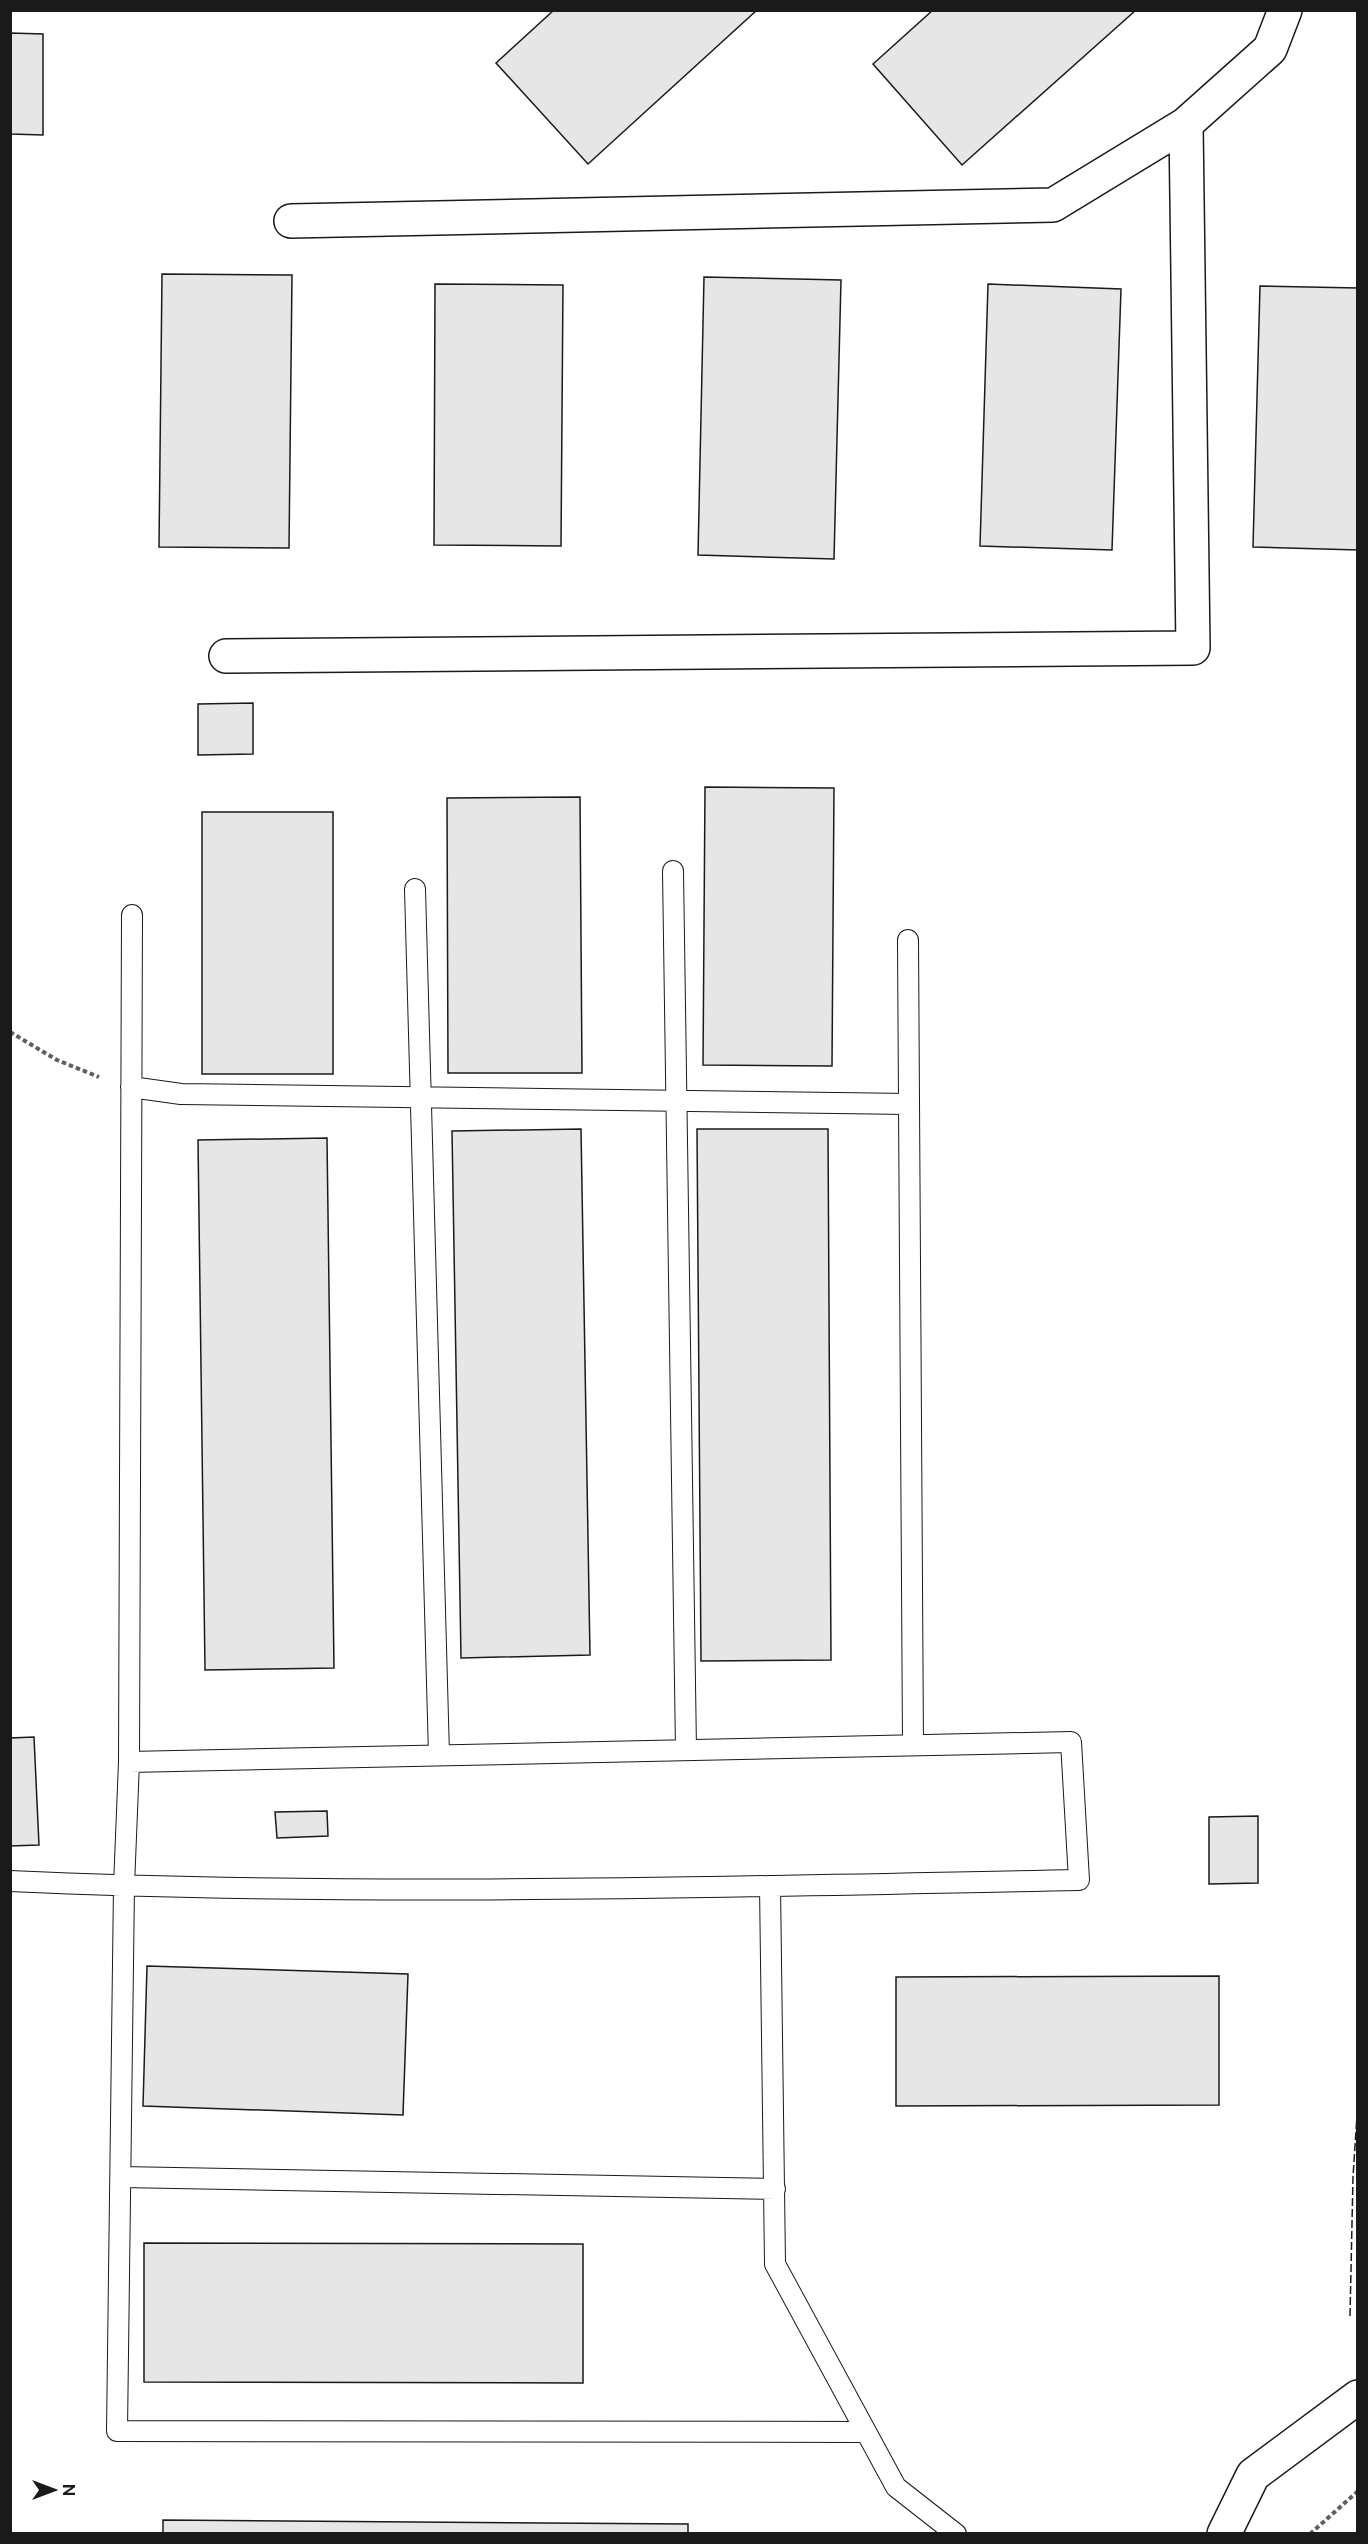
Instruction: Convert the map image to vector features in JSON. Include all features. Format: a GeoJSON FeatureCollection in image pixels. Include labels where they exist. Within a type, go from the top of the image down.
{"type":"FeatureCollection","features":[{"type":"Feature","properties":{"kind":"street"},"geometry":{"type":"LineString","coordinates":[[291,221],[1053,205],[1186,124],[1270,49],[1285,10]]}},
{"type":"Feature","properties":{"kind":"street"},"geometry":{"type":"LineString","coordinates":[[226,656],[1193,648],[1186,124]]}},
{"type":"Feature","properties":{"kind":"street"},"geometry":{"type":"LineString","coordinates":[[1224,2534],[1253,2475],[1358,2397]]}},
{"type":"Feature","properties":{"kind":"lane"},"geometry":{"type":"LineString","coordinates":[[673,871],[686,1750]]}},
{"type":"Feature","properties":{"kind":"lane"},"geometry":{"type":"LineString","coordinates":[[416,889],[439,1755]]}},
{"type":"Feature","properties":{"kind":"lane"},"geometry":{"type":"LineString","coordinates":[[132,915],[129,1762],[124,1886],[117,2431],[866,2432]]}},
{"type":"Feature","properties":{"kind":"lane"},"geometry":{"type":"LineString","coordinates":[[908,940],[913,1745]]}},
{"type":"Feature","properties":{"kind":"lane"},"geometry":{"type":"LineString","coordinates":[[131,1087],[181,1094],[909,1104]]}},
{"type":"Feature","properties":{"kind":"lane"},"geometry":{"type":"LineString","coordinates":[[10,1881],[124,1886],[607,1890],[1079,1880],[1071,1742],[129,1762]]}},
{"type":"Feature","properties":{"kind":"lane"},"geometry":{"type":"LineString","coordinates":[[770,1886],[775,2264],[896,2487],[956,2534]]}},
{"type":"Feature","properties":{"kind":"lane"},"geometry":{"type":"LineString","coordinates":[[121,2177],[775,2190]]}},
{"type":"Feature","properties":{"kind":"path"},"geometry":{"type":"LineString","coordinates":[[10,1032],[73,1067],[131,1087]]}},
{"type":"Feature","properties":{"kind":"path"},"geometry":{"type":"LineString","coordinates":[[1310,2534],[1358,2491]]}},
{"type":"Feature","properties":{"kind":"building"},"geometry":{"type":"Polygon","coordinates":[[[554,10],[757,10],[588,164],[496,63],[554,10]]]}},
{"type":"Feature","properties":{"kind":"building"},"geometry":{"type":"Polygon","coordinates":[[[933,10],[1136,10],[962,165],[873,64],[933,10]]]}},
{"type":"Feature","properties":{"kind":"building"},"geometry":{"type":"Polygon","coordinates":[[[10,33],[43,34],[43,135],[10,134],[10,33]]]}},
{"type":"Feature","properties":{"kind":"building"},"geometry":{"type":"Polygon","coordinates":[[[162,274],[292,275],[289,548],[159,547],[162,274]]]}},
{"type":"Feature","properties":{"kind":"building"},"geometry":{"type":"Polygon","coordinates":[[[704,277],[841,280],[834,559],[698,555],[704,277]]]}},
{"type":"Feature","properties":{"kind":"building"},"geometry":{"type":"Polygon","coordinates":[[[435,284],[563,285],[561,546],[434,545],[435,284]]]}},
{"type":"Feature","properties":{"kind":"building"},"geometry":{"type":"Polygon","coordinates":[[[988,284],[1121,289],[1112,550],[980,546],[988,284]]]}},
{"type":"Feature","properties":{"kind":"building"},"geometry":{"type":"Polygon","coordinates":[[[1260,286],[1358,288],[1358,550],[1253,547],[1260,286]]]}},
{"type":"Feature","properties":{"kind":"building"},"geometry":{"type":"Polygon","coordinates":[[[253,703],[253,754],[198,755],[198,704],[253,703]]]}},
{"type":"Feature","properties":{"kind":"building"},"geometry":{"type":"Polygon","coordinates":[[[705,787],[834,788],[832,1066],[703,1065],[705,787]]]}},
{"type":"Feature","properties":{"kind":"building"},"geometry":{"type":"Polygon","coordinates":[[[580,797],[582,1073],[448,1073],[447,798],[580,797]]]}},
{"type":"Feature","properties":{"kind":"building"},"geometry":{"type":"Polygon","coordinates":[[[202,812],[333,812],[333,1074],[202,1074],[202,812]]]}},
{"type":"Feature","properties":{"kind":"building"},"geometry":{"type":"Polygon","coordinates":[[[581,1129],[590,1655],[461,1658],[452,1131],[581,1129]]]}},
{"type":"Feature","properties":{"kind":"building"},"geometry":{"type":"Polygon","coordinates":[[[697,1129],[828,1129],[831,1660],[701,1661],[697,1129]]]}},
{"type":"Feature","properties":{"kind":"building"},"geometry":{"type":"Polygon","coordinates":[[[327,1138],[334,1668],[205,1670],[198,1140],[327,1138]]]}},
{"type":"Feature","properties":{"kind":"building"},"geometry":{"type":"Polygon","coordinates":[[[34,1737],[39,1845],[10,1846],[10,1738],[34,1737]]]}},
{"type":"Feature","properties":{"kind":"building"},"geometry":{"type":"Polygon","coordinates":[[[327,1811],[328,1836],[277,1838],[275,1812],[327,1811]]]}},
{"type":"Feature","properties":{"kind":"building"},"geometry":{"type":"Polygon","coordinates":[[[1258,1816],[1258,1883],[1209,1884],[1209,1817],[1258,1816]]]}},
{"type":"Feature","properties":{"kind":"building"},"geometry":{"type":"Polygon","coordinates":[[[147,1966],[408,1974],[403,2115],[143,2106],[147,1966]]]}},
{"type":"Feature","properties":{"kind":"building"},"geometry":{"type":"Polygon","coordinates":[[[1219,1976],[1219,2105],[896,2106],[896,1977],[1219,1976]]]}},
{"type":"Feature","properties":{"kind":"building"},"geometry":{"type":"Polygon","coordinates":[[[144,2243],[583,2244],[583,2383],[144,2382],[144,2243]]]}},
{"type":"Feature","properties":{"kind":"building"},"geometry":{"type":"Polygon","coordinates":[[[163,2520],[688,2524],[688,2534],[163,2534],[163,2520]]]}},
{"type":"Feature","properties":{"kind":"fence"},"geometry":{"type":"LineString","coordinates":[[1350,2316],[1353,2177],[1358,2100]]}}]}
